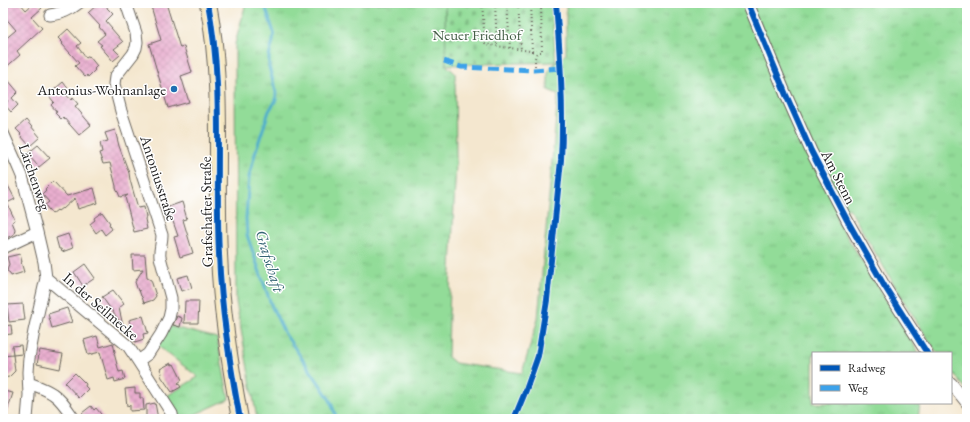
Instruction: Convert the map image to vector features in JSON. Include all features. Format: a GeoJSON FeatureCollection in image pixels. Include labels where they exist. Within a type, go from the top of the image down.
{"type":"FeatureCollection","features":[{"type":"Feature","properties":{"kind":"street"},"geometry":{"type":"LineString","coordinates":[[50,15],[68,11],[79,3]]}},
{"type":"Feature","properties":{"kind":"street","name":"Antoniusstraße"},"geometry":{"type":"LineString","coordinates":[[126,3],[136,33],[137,42],[135,51],[115,77],[114,84],[121,111],[162,235],[159,252],[172,303],[169,318],[161,334],[148,354],[138,361]]}},
{"type":"Feature","properties":{"kind":"street","name":"Grafschafter Straße"},"geometry":{"type":"LineString","coordinates":[[208,3],[213,36],[218,113],[217,189],[222,297],[231,374],[240,419]]}},
{"type":"Feature","properties":{"kind":"street","name":"Am Stenn"},"geometry":{"type":"LineString","coordinates":[[748,3],[811,151],[850,226],[885,287],[926,352]]}},
{"type":"Feature","properties":{"kind":"street","name":"Lärchenweg"},"geometry":{"type":"LineString","coordinates":[[3,134],[22,176],[37,232],[46,278],[28,365],[29,395],[27,419]]}},
{"type":"Feature","properties":{"kind":"street","name":"Lärchenweg"},"geometry":{"type":"LineString","coordinates":[[3,248],[37,232]]}},
{"type":"Feature","properties":{"kind":"street","name":"In der Seilmecke"},"geometry":{"type":"LineString","coordinates":[[46,278],[123,341],[132,352],[172,414],[173,419]]}},
{"type":"Feature","properties":{"kind":"street"},"geometry":{"type":"LineString","coordinates":[[29,383],[43,388],[53,394],[60,400],[74,419]]}},
{"type":"Feature","properties":{"kind":"street"},"geometry":{"type":"LineString","coordinates":[[952,385],[967,403]]}},
{"type":"Feature","properties":{"kind":"path"},"geometry":{"type":"LineString","coordinates":[[482,3],[485,43],[532,52],[542,52],[541,3]]}},
{"type":"Feature","properties":{"kind":"path"},"geometry":{"type":"LineString","coordinates":[[494,3],[498,46]]}},
{"type":"Feature","properties":{"kind":"path"},"geometry":{"type":"LineString","coordinates":[[507,3],[510,48]]}},
{"type":"Feature","properties":{"kind":"path"},"geometry":{"type":"LineString","coordinates":[[518,3],[521,50]]}},
{"type":"Feature","properties":{"kind":"path"},"geometry":{"type":"LineString","coordinates":[[530,3],[532,52]]}},
{"type":"Feature","properties":{"kind":"path"},"geometry":{"type":"LineString","coordinates":[[535,70],[535,58],[537,52]]}},
{"type":"Feature","properties":{"kind":"green space"},"geometry":{"type":"Polygon","coordinates":[[[246,3],[445,3],[446,65],[455,73],[456,160],[448,357],[455,363],[522,373],[538,319],[558,94],[548,90],[548,72],[556,62],[566,54],[566,3],[967,3],[967,390],[952,372],[952,352],[936,352],[905,303],[849,208],[836,219],[918,352],[812,352],[812,404],[920,404],[918,419],[257,419],[236,302],[235,44],[246,3]]]}},
{"type":"Feature","properties":{"kind":"green space","name":"Neuer Friedhof"},"geometry":{"type":"Polygon","coordinates":[[[445,3],[551,3],[556,62],[446,65],[445,3]]]}},
{"type":"Feature","properties":{"kind":"green space"},"geometry":{"type":"Polygon","coordinates":[[[169,326],[217,338],[229,399],[185,419],[181,419],[174,413],[165,397],[198,377],[158,346],[169,326]]]}},
{"type":"Feature","properties":{"kind":"building"},"geometry":{"type":"Polygon","coordinates":[[[7,3],[20,3],[26,10],[34,3],[38,3],[42,8],[32,17],[42,28],[17,51],[20,55],[3,70],[3,41],[16,30],[3,15],[3,6],[7,3]]]}},
{"type":"Feature","properties":{"kind":"building"},"geometry":{"type":"Polygon","coordinates":[[[99,3],[108,3],[107,8],[113,14],[106,21],[123,42],[114,49],[120,55],[113,61],[100,46],[102,45],[97,41],[105,34],[88,13],[99,3]]]}},
{"type":"Feature","properties":{"kind":"building","name":"Antonius-Wohnanlage"},"geometry":{"type":"Polygon","coordinates":[[[150,3],[166,3],[180,48],[184,47],[192,72],[181,76],[189,102],[168,108],[149,44],[161,40],[150,3]]]}},
{"type":"Feature","properties":{"kind":"building"},"geometry":{"type":"Polygon","coordinates":[[[68,29],[81,43],[77,46],[86,58],[89,56],[97,66],[88,77],[87,75],[85,77],[75,66],[79,63],[58,38],[68,29]]]}},
{"type":"Feature","properties":{"kind":"building"},"geometry":{"type":"Polygon","coordinates":[[[3,74],[18,92],[12,98],[18,105],[11,112],[4,104],[8,101],[3,96],[3,74]]]}},
{"type":"Feature","properties":{"kind":"building"},"geometry":{"type":"Polygon","coordinates":[[[63,82],[70,91],[66,94],[71,100],[73,98],[78,104],[75,106],[91,125],[79,135],[63,117],[61,119],[55,113],[57,112],[51,105],[54,102],[48,95],[63,82]]]}},
{"type":"Feature","properties":{"kind":"building"},"geometry":{"type":"Polygon","coordinates":[[[26,120],[40,137],[30,146],[16,129],[26,120]]]}},
{"type":"Feature","properties":{"kind":"building"},"geometry":{"type":"Polygon","coordinates":[[[115,130],[129,173],[138,208],[144,207],[147,229],[134,232],[125,197],[128,195],[120,197],[116,188],[110,163],[103,164],[99,153],[102,152],[100,143],[108,141],[105,133],[115,130]]]}},
{"type":"Feature","properties":{"kind":"building"},"geometry":{"type":"Polygon","coordinates":[[[38,145],[50,158],[39,167],[27,154],[38,145]]]}},
{"type":"Feature","properties":{"kind":"building"},"geometry":{"type":"Polygon","coordinates":[[[3,176],[15,199],[7,203],[15,220],[12,222],[15,229],[14,234],[3,240],[3,176]]]}},
{"type":"Feature","properties":{"kind":"building"},"geometry":{"type":"Polygon","coordinates":[[[53,181],[67,196],[94,188],[98,203],[78,209],[75,198],[63,209],[57,210],[52,214],[45,205],[49,202],[42,194],[53,181]]]}},
{"type":"Feature","properties":{"kind":"building"},"geometry":{"type":"Polygon","coordinates":[[[182,202],[187,219],[183,220],[193,253],[180,257],[174,237],[178,236],[168,207],[182,202]]]}},
{"type":"Feature","properties":{"kind":"building"},"geometry":{"type":"Polygon","coordinates":[[[102,212],[110,223],[109,224],[112,229],[105,235],[101,229],[96,233],[90,224],[95,220],[94,218],[102,212]]]}},
{"type":"Feature","properties":{"kind":"building"},"geometry":{"type":"Polygon","coordinates":[[[68,234],[73,248],[62,252],[61,249],[59,249],[56,238],[68,234]]]}},
{"type":"Feature","properties":{"kind":"building"},"geometry":{"type":"Polygon","coordinates":[[[20,254],[24,272],[11,276],[7,271],[9,264],[7,257],[20,254]]]}},
{"type":"Feature","properties":{"kind":"building"},"geometry":{"type":"Polygon","coordinates":[[[132,255],[145,255],[147,278],[151,280],[156,296],[153,300],[144,303],[139,290],[138,291],[135,282],[143,269],[133,270],[132,255]]]}},
{"type":"Feature","properties":{"kind":"building"},"geometry":{"type":"Polygon","coordinates":[[[85,264],[95,278],[83,286],[74,272],[85,264]]]}},
{"type":"Feature","properties":{"kind":"building"},"geometry":{"type":"Polygon","coordinates":[[[188,275],[192,288],[181,291],[177,278],[188,275]]]}},
{"type":"Feature","properties":{"kind":"building"},"geometry":{"type":"Polygon","coordinates":[[[113,290],[124,304],[119,308],[123,326],[102,297],[113,290]]]}},
{"type":"Feature","properties":{"kind":"building"},"geometry":{"type":"Polygon","coordinates":[[[185,301],[199,301],[198,323],[184,323],[185,301]]]}},
{"type":"Feature","properties":{"kind":"building"},"geometry":{"type":"Polygon","coordinates":[[[23,304],[25,320],[9,322],[7,305],[23,304]]]}},
{"type":"Feature","properties":{"kind":"building"},"geometry":{"type":"Polygon","coordinates":[[[67,308],[72,322],[52,328],[48,314],[67,308]]]}},
{"type":"Feature","properties":{"kind":"building"},"geometry":{"type":"Polygon","coordinates":[[[143,316],[148,333],[143,334],[144,339],[135,342],[129,320],[143,316]]]}},
{"type":"Feature","properties":{"kind":"building"},"geometry":{"type":"Polygon","coordinates":[[[177,316],[182,318],[180,327],[173,325],[177,316]]]}},
{"type":"Feature","properties":{"kind":"building"},"geometry":{"type":"Polygon","coordinates":[[[11,325],[12,334],[3,335],[3,326],[11,325]]]}},
{"type":"Feature","properties":{"kind":"building"},"geometry":{"type":"Polygon","coordinates":[[[97,336],[100,347],[113,343],[119,372],[123,371],[125,379],[115,382],[114,378],[108,380],[100,352],[88,355],[84,340],[97,336]]]}},
{"type":"Feature","properties":{"kind":"building"},"geometry":{"type":"Polygon","coordinates":[[[21,345],[22,354],[13,355],[12,346],[21,345]]]}},
{"type":"Feature","properties":{"kind":"building"},"geometry":{"type":"Polygon","coordinates":[[[40,350],[63,354],[60,369],[37,364],[40,350]]]}},
{"type":"Feature","properties":{"kind":"building"},"geometry":{"type":"Polygon","coordinates":[[[13,355],[15,371],[9,377],[3,378],[3,356],[13,355]]]}},
{"type":"Feature","properties":{"kind":"building"},"geometry":{"type":"Polygon","coordinates":[[[171,363],[172,365],[174,364],[182,380],[178,383],[181,387],[172,392],[161,376],[162,373],[160,369],[171,363]]]}},
{"type":"Feature","properties":{"kind":"building"},"geometry":{"type":"Polygon","coordinates":[[[75,373],[86,384],[85,386],[88,389],[79,398],[65,383],[75,373]]]}},
{"type":"Feature","properties":{"kind":"building"},"geometry":{"type":"Polygon","coordinates":[[[135,388],[135,393],[140,393],[140,398],[143,398],[144,410],[130,411],[130,405],[127,406],[125,389],[135,388]]]}},
{"type":"Feature","properties":{"kind":"building"},"geometry":{"type":"Polygon","coordinates":[[[3,391],[13,393],[5,418],[3,418],[3,391]]]}},
{"type":"Feature","properties":{"kind":"building"},"geometry":{"type":"Polygon","coordinates":[[[155,403],[158,419],[146,419],[146,405],[155,403]]]}},
{"type":"Feature","properties":{"kind":"building"},"geometry":{"type":"Polygon","coordinates":[[[91,406],[94,410],[96,408],[105,419],[87,419],[82,413],[91,406]]]}},
{"type":"Feature","properties":{"kind":"waterway","name":"Grafschaft"},"geometry":{"type":"LineString","coordinates":[[264,3],[274,33],[269,57],[269,67],[276,92],[276,100],[269,111],[249,177],[246,218],[247,235],[272,307],[285,334],[330,400],[337,419]]}},
{"type":"Feature","properties":{"kind":"marked path"},"geometry":{"type":"LineString","coordinates":[[444,61],[461,67],[533,70],[560,68]]}},
{"type":"Feature","properties":{"kind":"cycle path"},"geometry":{"type":"LineString","coordinates":[[208,3],[216,65],[220,275],[226,336],[240,419]]}},
{"type":"Feature","properties":{"kind":"cycle path"},"geometry":{"type":"LineString","coordinates":[[514,419],[538,356],[547,300],[562,140],[561,82],[556,3]]}},
{"type":"Feature","properties":{"kind":"cycle path"},"geometry":{"type":"LineString","coordinates":[[748,3],[811,151],[847,220],[885,287],[926,352]]}},
{"type":"Feature","properties":{"kind":"place","name":"Antonius-Wohnanlage"},"geometry":{"type":"Point","coordinates":[174,89]}}]}
